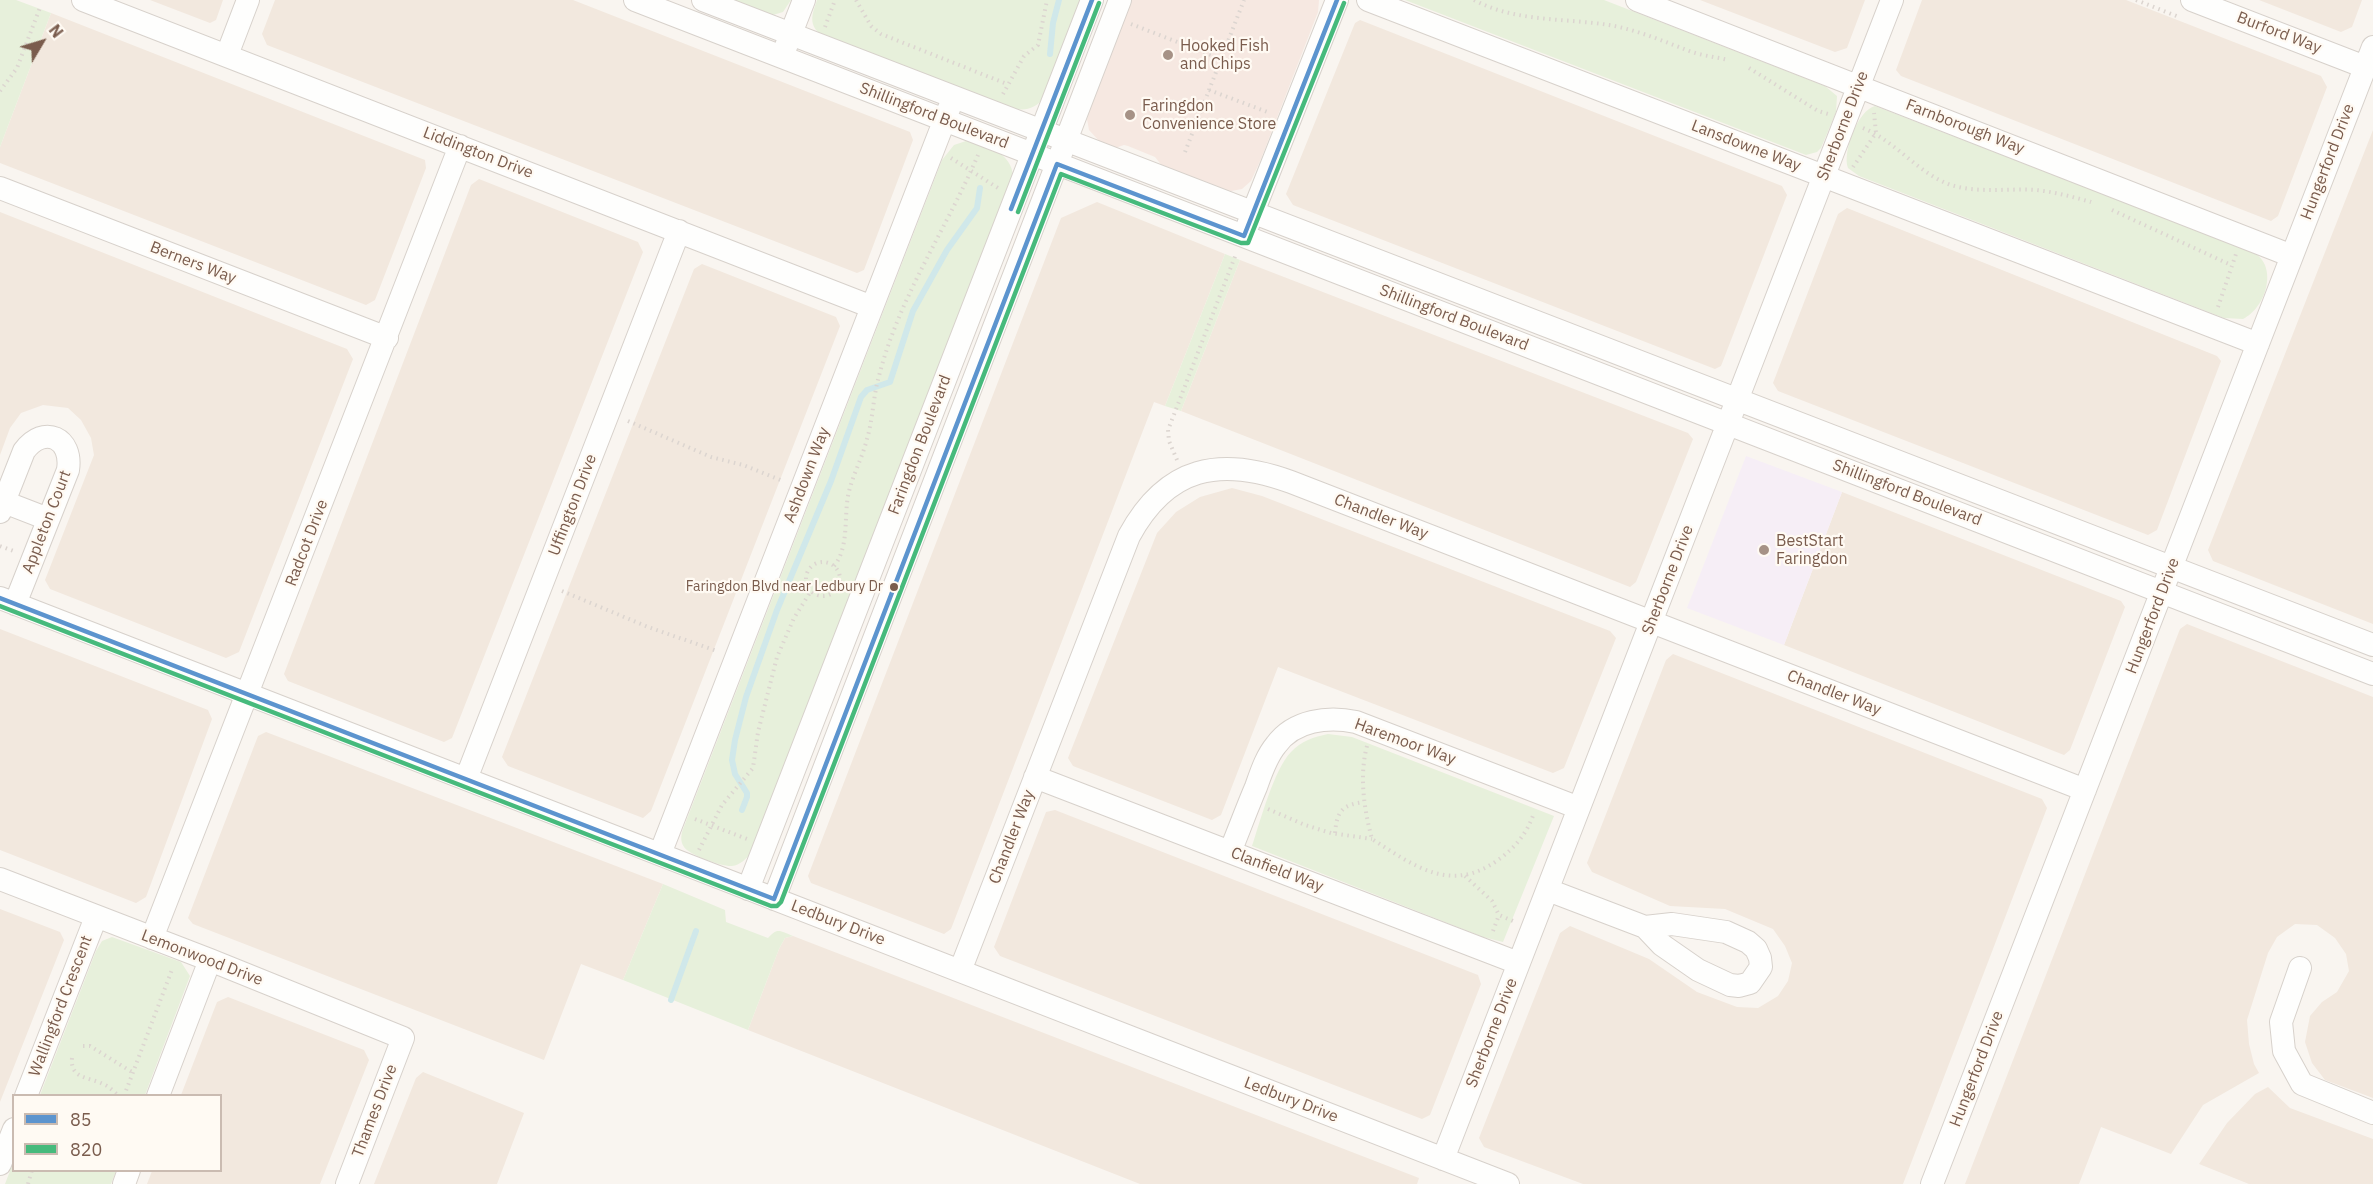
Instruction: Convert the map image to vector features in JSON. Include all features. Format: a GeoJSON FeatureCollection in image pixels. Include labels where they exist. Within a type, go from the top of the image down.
{"type":"FeatureCollection","features":[{"type":"Feature","properties":{"kind":"street","name":"Liddington Drive"},"geometry":{"type":"LineString","coordinates":[[83,0],[872,306]]}},
{"type":"Feature","properties":{"kind":"street"},"geometry":{"type":"LineString","coordinates":[[227,56],[248,0]]}},
{"type":"Feature","properties":{"kind":"street","name":"Shillingford Boulevard"},"geometry":{"type":"LineString","coordinates":[[635,0],[1057,164],[1240,245],[1728,424],[2373,674]]}},
{"type":"Feature","properties":{"kind":"street","name":"Shillingford Boulevard"},"geometry":{"type":"LineString","coordinates":[[703,0],[2373,645]]}},
{"type":"Feature","properties":{"kind":"street"},"geometry":{"type":"LineString","coordinates":[[782,57],[804,0]]}},
{"type":"Feature","properties":{"kind":"street","name":"Faringdon Boulevard"},"geometry":{"type":"LineString","coordinates":[[748,889],[1092,0]]}},
{"type":"Feature","properties":{"kind":"street","name":"Faringdon Boulevard"},"geometry":{"type":"LineString","coordinates":[[774,898],[1120,0]]}},
{"type":"Feature","properties":{"kind":"street"},"geometry":{"type":"LineString","coordinates":[[1240,245],[1337,0]]}},
{"type":"Feature","properties":{"kind":"street","name":"Lansdowne Way"},"geometry":{"type":"LineString","coordinates":[[1368,0],[2258,344]]}},
{"type":"Feature","properties":{"kind":"street","name":"Farnborough Way"},"geometry":{"type":"LineString","coordinates":[[1637,0],[2292,256]]}},
{"type":"Feature","properties":{"kind":"street","name":"Sherborne Drive"},"geometry":{"type":"LineString","coordinates":[[1443,1159],[1824,176],[1859,126],[1859,86],[1892,0]]}},
{"type":"Feature","properties":{"kind":"street","name":"Burford Way"},"geometry":{"type":"LineString","coordinates":[[2192,0],[2369,57]]}},
{"type":"Feature","properties":{"kind":"street","name":"Hungerford Drive"},"geometry":{"type":"LineString","coordinates":[[1932,1184],[2369,57]]}},
{"type":"Feature","properties":{"kind":"street","name":"Ashdown Way"},"geometry":{"type":"LineString","coordinates":[[660,854],[953,96]]}},
{"type":"Feature","properties":{"kind":"street","name":"Radcot Drive"},"geometry":{"type":"LineString","coordinates":[[152,938],[249,694],[460,146]]}},
{"type":"Feature","properties":{"kind":"street","name":"Berners Way"},"geometry":{"type":"LineString","coordinates":[[0,188],[387,338]]}},
{"type":"Feature","properties":{"kind":"street","name":"Uffington Drive"},"geometry":{"type":"LineString","coordinates":[[466,779],[679,231]]}},
{"type":"Feature","properties":{"kind":"street","name":"Appleton Court"},"geometry":{"type":"LineString","coordinates":[[2,507],[24,451],[31,442],[40,437],[50,437],[60,441],[67,449],[70,459],[68,470],[48,519],[7,601]]}},
{"type":"Feature","properties":{"kind":"street","name":"Chandler Way"},"geometry":{"type":"LineString","coordinates":[[960,971],[1129,536],[1151,503],[1184,477],[1224,467],[1268,473],[2085,790]]}},
{"type":"Feature","properties":{"kind":"street"},"geometry":{"type":"LineString","coordinates":[[2,507],[48,519]]}},
{"type":"Feature","properties":{"kind":"street"},"geometry":{"type":"LineString","coordinates":[[889,526],[914,534]]}},
{"type":"Feature","properties":{"kind":"street","name":"Ledbury Drive"},"geometry":{"type":"LineString","coordinates":[[7,601],[1508,1184]]}},
{"type":"Feature","properties":{"kind":"street"},"geometry":{"type":"LineString","coordinates":[[2272,635],[2281,611]]}},
{"type":"Feature","properties":{"kind":"street","name":"Haremoor Way"},"geometry":{"type":"LineString","coordinates":[[1230,852],[1276,744],[1297,728],[1326,719],[1341,719],[1374,728],[1579,808]]}},
{"type":"Feature","properties":{"kind":"street","name":"Clanfield Way"},"geometry":{"type":"LineString","coordinates":[[1035,777],[1518,963]]}},
{"type":"Feature","properties":{"kind":"street","name":"Lemonwood Drive"},"geometry":{"type":"LineString","coordinates":[[0,879],[404,1038]]}},
{"type":"Feature","properties":{"kind":"street"},"geometry":{"type":"LineString","coordinates":[[1548,890],[1645,927]]}},
{"type":"Feature","properties":{"kind":"street","name":"Wallingford Crescent"},"geometry":{"type":"LineString","coordinates":[[27,1094],[96,916]]}},
{"type":"Feature","properties":{"kind":"street"},"geometry":{"type":"LineString","coordinates":[[158,1094],[210,960]]}},
{"type":"Feature","properties":{"kind":"street"},"geometry":{"type":"LineString","coordinates":[[2300,968],[2281,1022],[2284,1051],[2302,1084],[2373,1113]]}},
{"type":"Feature","properties":{"kind":"street","name":"Thames Drive"},"geometry":{"type":"LineString","coordinates":[[347,1184],[404,1038]]}},
{"type":"Feature","properties":{"kind":"street"},"geometry":{"type":"LineString","coordinates":[[0,1164],[12,1134]]}},
{"type":"Feature","properties":{"kind":"path"},"geometry":{"type":"LineString","coordinates":[[999,104],[1007,84],[1024,56],[1038,45],[1047,0]]}},
{"type":"Feature","properties":{"kind":"path"},"geometry":{"type":"LineString","coordinates":[[1185,152],[1244,0]]}},
{"type":"Feature","properties":{"kind":"path"},"geometry":{"type":"LineString","coordinates":[[1474,0],[1487,7],[1510,13],[1619,28],[1732,61]]}},
{"type":"Feature","properties":{"kind":"path"},"geometry":{"type":"LineString","coordinates":[[858,1],[871,26],[881,34],[1007,84]]}},
{"type":"Feature","properties":{"kind":"path"},"geometry":{"type":"LineString","coordinates":[[0,91],[17,68],[41,5]]}},
{"type":"Feature","properties":{"kind":"path"},"geometry":{"type":"LineString","coordinates":[[1131,24],[1221,59]]}},
{"type":"Feature","properties":{"kind":"path"},"geometry":{"type":"LineString","coordinates":[[1744,65],[1818,111],[1876,133],[1925,171],[1950,184],[1972,189],[2045,191],[2101,205]]}},
{"type":"Feature","properties":{"kind":"path"},"geometry":{"type":"LineString","coordinates":[[1209,90],[1270,113]]}},
{"type":"Feature","properties":{"kind":"path"},"geometry":{"type":"LineString","coordinates":[[1869,144],[1876,133],[1876,123]]}},
{"type":"Feature","properties":{"kind":"path"},"geometry":{"type":"LineString","coordinates":[[933,149],[999,189]]}},
{"type":"Feature","properties":{"kind":"path"},"geometry":{"type":"LineString","coordinates":[[834,566],[842,553],[848,499],[867,440],[878,378],[892,332],[909,293],[980,153]]}},
{"type":"Feature","properties":{"kind":"path"},"geometry":{"type":"LineString","coordinates":[[2110,209],[2231,265]]}},
{"type":"Feature","properties":{"kind":"path"},"geometry":{"type":"LineString","coordinates":[[2211,326],[2242,235]]}},
{"type":"Feature","properties":{"kind":"path"},"geometry":{"type":"LineString","coordinates":[[1184,477],[1168,441],[1168,430],[1240,245]]}},
{"type":"Feature","properties":{"kind":"path"},"geometry":{"type":"LineString","coordinates":[[628,421],[711,457],[742,465],[783,481]]}},
{"type":"Feature","properties":{"kind":"path"},"geometry":{"type":"LineString","coordinates":[[823,562],[834,566],[840,580],[835,591],[825,596],[811,591],[806,576],[812,566],[823,562]]}},
{"type":"Feature","properties":{"kind":"path"},"geometry":{"type":"LineString","coordinates":[[562,591],[648,627],[717,651]]}},
{"type":"Feature","properties":{"kind":"path"},"geometry":{"type":"LineString","coordinates":[[692,866],[722,805],[754,764],[758,732],[777,657],[794,618],[811,591]]}},
{"type":"Feature","properties":{"kind":"path"},"geometry":{"type":"LineString","coordinates":[[1372,839],[1364,802],[1364,763],[1374,728]]}},
{"type":"Feature","properties":{"kind":"path"},"geometry":{"type":"LineString","coordinates":[[1250,801],[1305,825],[1372,839],[1422,869],[1447,875],[1465,876],[1489,866],[1518,844],[1528,828],[1541,793]]}},
{"type":"Feature","properties":{"kind":"path"},"geometry":{"type":"LineString","coordinates":[[1335,833],[1341,810],[1352,804],[1364,802]]}},
{"type":"Feature","properties":{"kind":"path"},"geometry":{"type":"LineString","coordinates":[[676,812],[765,845]]}},
{"type":"Feature","properties":{"kind":"path"},"geometry":{"type":"LineString","coordinates":[[1465,876],[1492,901],[1499,915],[1531,929]]}},
{"type":"Feature","properties":{"kind":"path"},"geometry":{"type":"LineString","coordinates":[[122,1094],[181,949]]}},
{"type":"Feature","properties":{"kind":"path"},"geometry":{"type":"LineString","coordinates":[[83,1046],[90,1046],[132,1072]]}},
{"type":"Feature","properties":{"kind":"path"},"geometry":{"type":"LineString","coordinates":[[72,1058],[71,1066],[76,1073],[120,1094]]}},
{"type":"Feature","properties":{"kind":"shaded area"},"geometry":{"type":"Polygon","coordinates":[[[150,0],[223,0],[216,20],[210,23],[150,0]]]}},
{"type":"Feature","properties":{"kind":"shaded area"},"geometry":{"type":"Polygon","coordinates":[[[275,0],[573,0],[910,132],[913,140],[864,270],[857,273],[267,45],[262,34],[275,0]]]}},
{"type":"Feature","properties":{"kind":"shaded area"},"geometry":{"type":"Polygon","coordinates":[[[1132,0],[1319,0],[1318,12],[1261,159],[1251,181],[1242,189],[1223,190],[1163,167],[1155,157],[1128,146],[1115,148],[1100,142],[1089,130],[1087,119],[1089,109],[1132,0]]]}},
{"type":"Feature","properties":{"kind":"shaded area"},"geometry":{"type":"Polygon","coordinates":[[[1700,0],[1865,0],[1847,48],[1835,52],[1700,0]]]}},
{"type":"Feature","properties":{"kind":"shaded area"},"geometry":{"type":"Polygon","coordinates":[[[1922,0],[2126,0],[2321,76],[2327,87],[2278,216],[2271,221],[1901,76],[1896,70],[1922,0]]]}},
{"type":"Feature","properties":{"kind":"shaded area"},"geometry":{"type":"Polygon","coordinates":[[[2259,0],[2362,0],[2352,27],[2341,32],[2259,0]]]}},
{"type":"Feature","properties":{"kind":"shaded area"},"geometry":{"type":"Polygon","coordinates":[[[51,13],[425,160],[426,168],[375,300],[366,305],[0,163],[0,147],[51,13]]]}},
{"type":"Feature","properties":{"kind":"shaded area"},"geometry":{"type":"Polygon","coordinates":[[[1360,20],[1782,186],[1787,195],[1721,366],[1715,369],[1293,205],[1286,194],[1355,23],[1360,20]]]}},
{"type":"Feature","properties":{"kind":"shaded area"},"geometry":{"type":"Polygon","coordinates":[[[2373,130],[2373,624],[2213,561],[2208,550],[2373,130]]]}},
{"type":"Feature","properties":{"kind":"shaded area"},"geometry":{"type":"Polygon","coordinates":[[[479,179],[638,242],[643,252],[452,738],[444,742],[288,681],[284,674],[471,185],[479,179]]]}},
{"type":"Feature","properties":{"kind":"shaded area"},"geometry":{"type":"Polygon","coordinates":[[[1097,202],[1225,254],[1165,406],[1154,402],[951,929],[944,934],[811,883],[808,876],[1061,218],[1097,202]]]}},
{"type":"Feature","properties":{"kind":"shaded area"},"geometry":{"type":"Polygon","coordinates":[[[1847,208],[2217,356],[2221,361],[2157,530],[2148,535],[1778,391],[1773,383],[1838,214],[1847,208]]]}},
{"type":"Feature","properties":{"kind":"shaded area"},"geometry":{"type":"Polygon","coordinates":[[[0,212],[347,349],[353,359],[239,652],[226,658],[50,589],[45,580],[94,455],[91,438],[81,420],[68,408],[43,405],[21,413],[10,428],[0,455],[0,212]]]}},
{"type":"Feature","properties":{"kind":"shaded area"},"geometry":{"type":"Polygon","coordinates":[[[1240,260],[1688,433],[1693,439],[1636,582],[1630,587],[1181,411],[1240,260]]]}},
{"type":"Feature","properties":{"kind":"shaded area"},"geometry":{"type":"Polygon","coordinates":[[[702,264],[836,317],[840,326],[651,811],[643,818],[508,766],[502,757],[694,269],[702,264]]]}},
{"type":"Feature","properties":{"kind":"shaded area","name":"BestStart Faringdon"},"geometry":{"type":"Polygon","coordinates":[[[1746,456],[1842,492],[1784,645],[1687,608],[1746,456]]]}},
{"type":"Feature","properties":{"kind":"shaded area"},"geometry":{"type":"Polygon","coordinates":[[[1232,488],[1262,496],[1610,631],[1616,638],[1564,768],[1553,773],[1278,667],[1221,815],[1212,820],[1073,766],[1068,758],[1157,533],[1176,512],[1200,497],[1232,488]]]}},
{"type":"Feature","properties":{"kind":"shaded area"},"geometry":{"type":"Polygon","coordinates":[[[1842,492],[2121,601],[2125,607],[2070,750],[2064,755],[1784,645],[1842,492]]]}},
{"type":"Feature","properties":{"kind":"shaded area"},"geometry":{"type":"Polygon","coordinates":[[[2187,624],[2373,697],[2373,1098],[2325,1080],[2312,1063],[2305,1042],[2310,1016],[2322,1002],[2337,992],[2349,971],[2346,954],[2335,938],[2317,925],[2295,924],[2277,937],[2268,953],[2247,1020],[2249,1044],[2259,1073],[2203,1105],[2171,1154],[2101,1127],[2079,1184],[1965,1184],[2180,629],[2187,624]]]}},
{"type":"Feature","properties":{"kind":"shaded area"},"geometry":{"type":"Polygon","coordinates":[[[0,629],[208,710],[212,719],[146,897],[136,903],[0,850],[0,629]]]}},
{"type":"Feature","properties":{"kind":"shaded area"},"geometry":{"type":"Polygon","coordinates":[[[1673,654],[2042,799],[2047,808],[1903,1184],[1583,1184],[1484,1147],[1479,1138],[1560,933],[1570,926],[1649,959],[1697,992],[1737,1007],[1758,1008],[1778,996],[1788,981],[1792,963],[1785,946],[1773,929],[1725,909],[1670,906],[1592,872],[1587,863],[1666,660],[1673,654]]]}},
{"type":"Feature","properties":{"kind":"shaded area"},"geometry":{"type":"Polygon","coordinates":[[[266,732],[663,884],[623,980],[581,964],[544,1060],[193,924],[188,918],[258,736],[266,732]]]}},
{"type":"Feature","properties":{"kind":"shaded area"},"geometry":{"type":"Polygon","coordinates":[[[1055,810],[1478,975],[1481,984],[1430,1115],[1422,1119],[1000,956],[994,947],[1046,812],[1055,810]]]}},
{"type":"Feature","properties":{"kind":"shaded area"},"geometry":{"type":"Polygon","coordinates":[[[0,909],[60,932],[64,940],[0,1102],[0,909]]]}},
{"type":"Feature","properties":{"kind":"shaded area"},"geometry":{"type":"Polygon","coordinates":[[[793,936],[1419,1178],[1417,1184],[1140,1184],[748,1030],[779,949],[785,938],[793,936]]]}},
{"type":"Feature","properties":{"kind":"shaded area"},"geometry":{"type":"Polygon","coordinates":[[[228,997],[364,1050],[369,1060],[320,1184],[147,1184],[152,1172],[222,1172],[222,1094],[181,1094],[217,1002],[228,997]]]}},
{"type":"Feature","properties":{"kind":"shaded area"},"geometry":{"type":"Polygon","coordinates":[[[423,1072],[524,1113],[497,1184],[374,1184],[416,1078],[423,1072]]]}},
{"type":"Feature","properties":{"kind":"shaded area"},"geometry":{"type":"Polygon","coordinates":[[[2268,1087],[2290,1108],[2373,1139],[2373,1184],[2249,1184],[2199,1164],[2227,1123],[2255,1094],[2268,1087]]]}},
{"type":"Feature","properties":{"kind":"green space"},"geometry":{"type":"Polygon","coordinates":[[[0,0],[16,0],[51,13],[0,147],[0,0]]]}},
{"type":"Feature","properties":{"kind":"green space"},"geometry":{"type":"Polygon","coordinates":[[[733,0],[791,0],[783,12],[773,15],[733,0]]]}},
{"type":"Feature","properties":{"kind":"green space"},"geometry":{"type":"Polygon","coordinates":[[[817,0],[1082,0],[1044,98],[1032,108],[1016,109],[819,33],[812,21],[817,0]]]}},
{"type":"Feature","properties":{"kind":"green space"},"geometry":{"type":"Polygon","coordinates":[[[1405,0],[1604,0],[1825,86],[1837,96],[1836,112],[1821,148],[1817,152],[1806,155],[1405,0]]]}},
{"type":"Feature","properties":{"kind":"green space"},"geometry":{"type":"Polygon","coordinates":[[[1875,106],[2253,252],[2261,258],[2266,267],[2266,287],[2263,297],[2251,314],[2243,319],[2224,318],[1859,176],[1848,168],[1849,142],[1857,123],[1869,109],[1875,106]]]}},
{"type":"Feature","properties":{"kind":"green space"},"geometry":{"type":"Polygon","coordinates":[[[966,141],[982,144],[997,151],[1012,168],[1013,176],[751,853],[740,863],[732,866],[706,860],[684,847],[681,838],[683,829],[942,160],[954,145],[966,141]]]}},
{"type":"Feature","properties":{"kind":"green space"},"geometry":{"type":"Polygon","coordinates":[[[1225,254],[1240,260],[1181,411],[1165,406],[1225,254]]]}},
{"type":"Feature","properties":{"kind":"green space"},"geometry":{"type":"Polygon","coordinates":[[[1328,734],[1352,737],[1554,816],[1503,942],[1483,937],[1252,846],[1268,796],[1285,760],[1303,742],[1328,734]]]}},
{"type":"Feature","properties":{"kind":"green space"},"geometry":{"type":"Polygon","coordinates":[[[663,884],[725,910],[726,922],[768,938],[774,932],[779,931],[793,936],[785,938],[779,949],[748,1030],[623,980],[663,884]]]}},
{"type":"Feature","properties":{"kind":"green space"},"geometry":{"type":"Polygon","coordinates":[[[112,937],[181,962],[190,976],[145,1094],[40,1094],[96,951],[102,941],[112,937]]]}},
{"type":"Feature","properties":{"kind":"green space"},"geometry":{"type":"Polygon","coordinates":[[[12,1166],[12,1172],[116,1172],[111,1184],[5,1184],[12,1166]]]}},
{"type":"Feature","properties":{"kind":"waterway"},"geometry":{"type":"LineString","coordinates":[[1050,54],[1053,23],[1059,0]]}},
{"type":"Feature","properties":{"kind":"waterway"},"geometry":{"type":"LineString","coordinates":[[742,810],[747,793],[735,774],[732,760],[735,740],[746,697],[777,610],[831,481],[861,397],[867,390],[890,382],[913,311],[947,250],[977,208],[980,188]]}},
{"type":"Feature","properties":{"kind":"waterway"},"geometry":{"type":"LineString","coordinates":[[671,1000],[696,931]]}},
{"type":"Feature","properties":{"kind":"transit line","name":"85"},"geometry":{"type":"LineString","coordinates":[[1011,209],[1092,0]]}},
{"type":"Feature","properties":{"kind":"transit line","name":"85"},"geometry":{"type":"LineString","coordinates":[[0,598],[774,899],[1057,164],[1244,236],[1337,0]]}},
{"type":"Feature","properties":{"kind":"transit line","name":"820"},"geometry":{"type":"LineString","coordinates":[[1018,212],[1099,3]]}},
{"type":"Feature","properties":{"kind":"transit line","name":"820"},"geometry":{"type":"LineString","coordinates":[[0,606],[771,906],[777,906],[781,902],[1061,174],[1241,243],[1248,243],[1344,3]]}},
{"type":"Feature","properties":{"kind":"place","name":"Hooked Fish and Chips"},"geometry":{"type":"Point","coordinates":[1168,55]}},
{"type":"Feature","properties":{"kind":"place","name":"Faringdon Convenience Store"},"geometry":{"type":"Point","coordinates":[1130,115]}},
{"type":"Feature","properties":{"kind":"place","name":"BestStart Faringdon"},"geometry":{"type":"Point","coordinates":[1764,550]}},
{"type":"Feature","properties":{"kind":"place","name":"Faringdon Blvd near Ledbury Dr"},"geometry":{"type":"Point","coordinates":[894,587]}}]}
